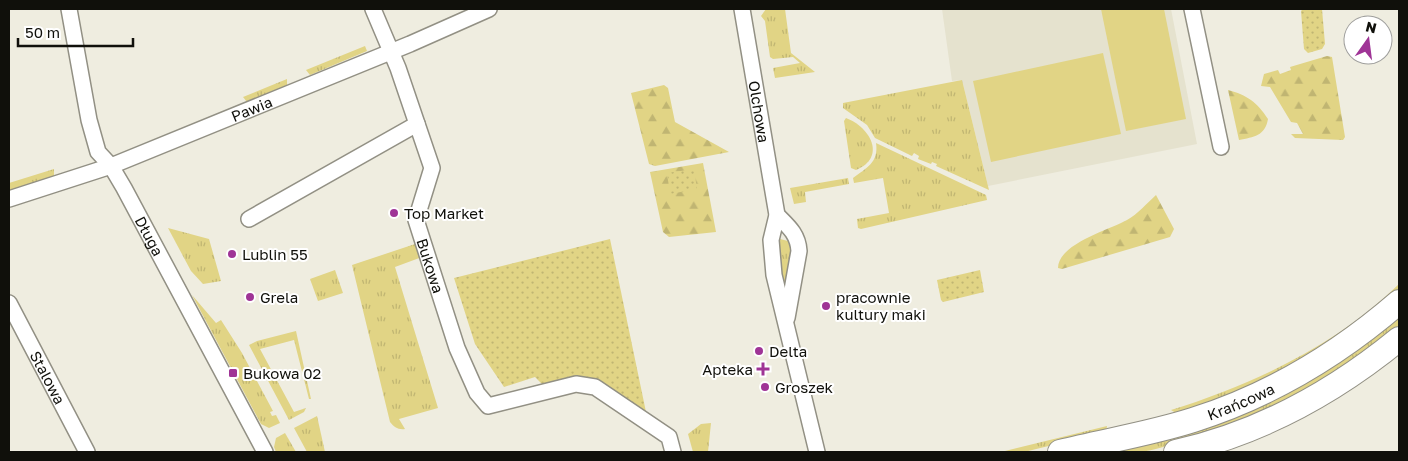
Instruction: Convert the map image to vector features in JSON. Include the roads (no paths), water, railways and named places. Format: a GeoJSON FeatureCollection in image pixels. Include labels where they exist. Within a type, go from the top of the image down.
{"type":"FeatureCollection","features":[{"type":"Feature","properties":{"kind":"main road","name":"Krańcowa"},"geometry":{"type":"LineString","coordinates":[[1060,452],[1191,420],[1253,396],[1290,379],[1328,355],[1399,302]]}},
{"type":"Feature","properties":{"kind":"main road","name":"Krańcowa"},"geometry":{"type":"LineString","coordinates":[[1176,452],[1203,446],[1264,425],[1307,403],[1346,379],[1399,338]]}},
{"type":"Feature","properties":{"kind":"street","name":"Długa"},"geometry":{"type":"LineString","coordinates":[[69,9],[89,120],[98,152],[111,166],[265,452]]}},
{"type":"Feature","properties":{"kind":"street","name":"Bukowa"},"geometry":{"type":"LineString","coordinates":[[374,9],[391,51],[432,168],[416,220],[457,348],[477,393],[488,406],[576,384],[595,387],[670,437],[674,452]]}},
{"type":"Feature","properties":{"kind":"street","name":"Pawia"},"geometry":{"type":"LineString","coordinates":[[9,199],[111,166],[489,9]]}},
{"type":"Feature","properties":{"kind":"street","name":"Olchowa"},"geometry":{"type":"LineString","coordinates":[[742,9],[777,215],[771,240],[774,275],[817,452]]}},
{"type":"Feature","properties":{"kind":"street"},"geometry":{"type":"LineString","coordinates":[[1192,9],[1221,147]]}},
{"type":"Feature","properties":{"kind":"street"},"geometry":{"type":"LineString","coordinates":[[249,219],[417,124]]}},
{"type":"Feature","properties":{"kind":"street","name":"Olchowa"},"geometry":{"type":"LineString","coordinates":[[777,215],[795,234],[799,251],[786,325]]}},
{"type":"Feature","properties":{"kind":"street","name":"Stalowa"},"geometry":{"type":"LineString","coordinates":[[9,303],[87,452]]}},
{"type":"Feature","properties":{"kind":"place","name":"Top Market"},"geometry":{"type":"Point","coordinates":[394,213]}},
{"type":"Feature","properties":{"kind":"place","name":"Lublin 55"},"geometry":{"type":"Point","coordinates":[232,254]}},
{"type":"Feature","properties":{"kind":"place","name":"Grela"},"geometry":{"type":"Point","coordinates":[250,297]}},
{"type":"Feature","properties":{"kind":"place","name":"pracownie kultury maki"},"geometry":{"type":"Point","coordinates":[826,306]}},
{"type":"Feature","properties":{"kind":"place","name":"Delta"},"geometry":{"type":"Point","coordinates":[759,351]}},
{"type":"Feature","properties":{"kind":"place","name":"Apteka"},"geometry":{"type":"Point","coordinates":[763,369]}},
{"type":"Feature","properties":{"kind":"place","name":"Bukowa 02"},"geometry":{"type":"Point","coordinates":[233,373]}},
{"type":"Feature","properties":{"kind":"place","name":"Groszek"},"geometry":{"type":"Point","coordinates":[765,387]}}]}
